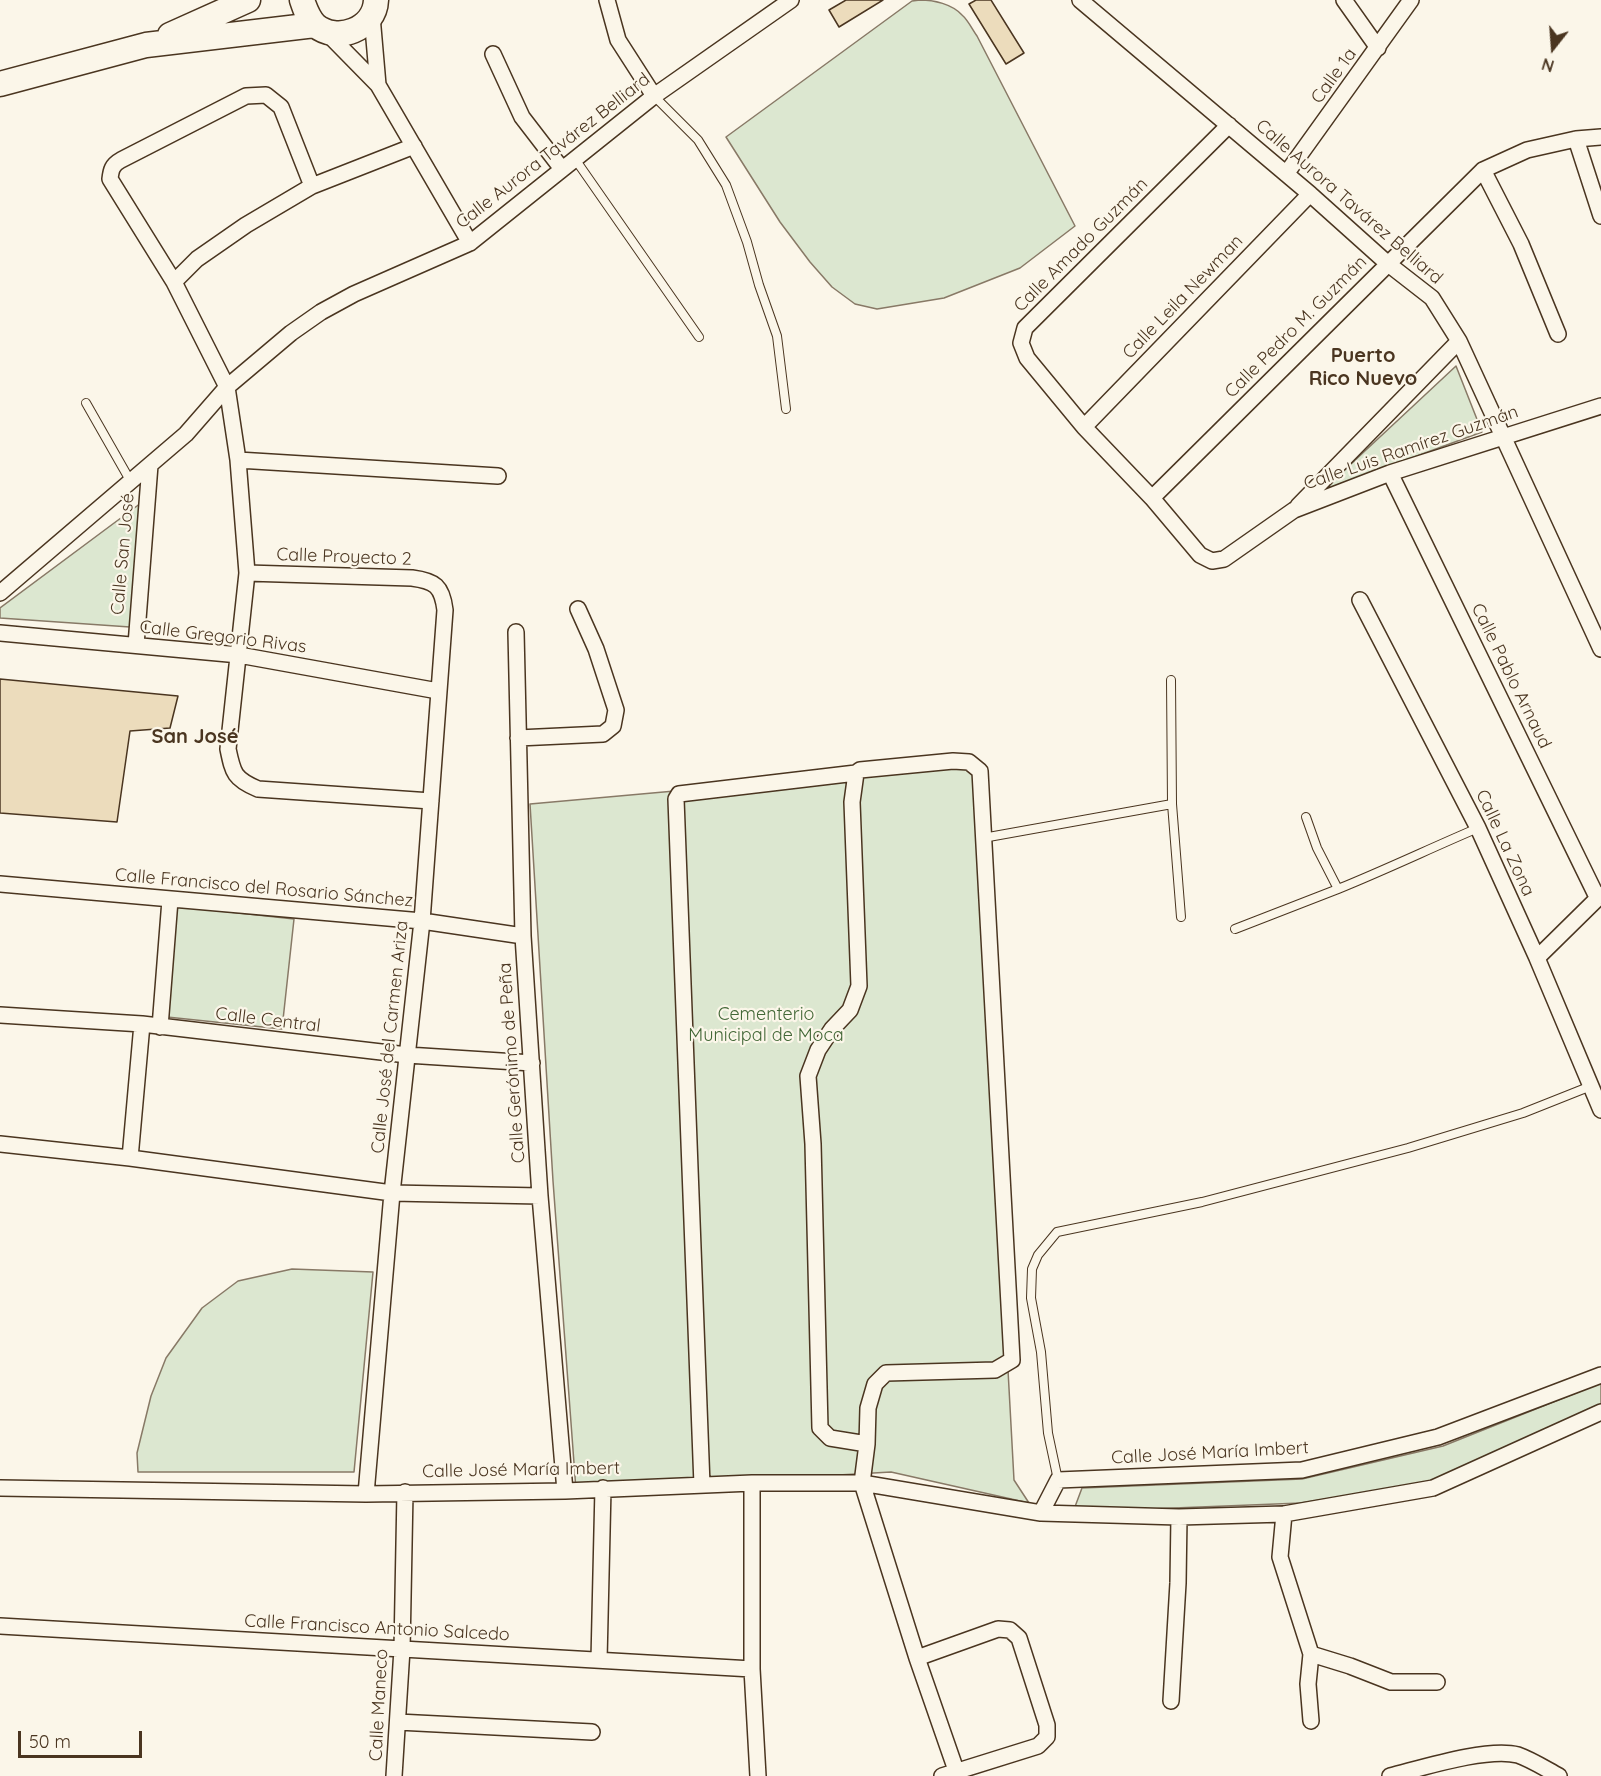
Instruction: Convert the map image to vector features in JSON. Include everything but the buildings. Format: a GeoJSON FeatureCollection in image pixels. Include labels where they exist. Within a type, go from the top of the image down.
{"type":"FeatureCollection","features":[{"type":"Feature","properties":{"kind":"main road"},"geometry":{"type":"LineString","coordinates":[[0,84],[146,45],[248,0]]}},
{"type":"Feature","properties":{"kind":"main road"},"geometry":{"type":"LineString","coordinates":[[302,0],[306,13],[320,28]]}},
{"type":"Feature","properties":{"kind":"main road"},"geometry":{"type":"LineString","coordinates":[[146,45],[320,28],[338,34],[351,32],[363,26],[378,5]]}},
{"type":"Feature","properties":{"kind":"street"},"geometry":{"type":"LineString","coordinates":[[607,0],[618,40],[654,96]]}},
{"type":"Feature","properties":{"kind":"street","name":"Calle Aurora Tavárez Belliard"},"geometry":{"type":"LineString","coordinates":[[0,593],[186,434],[226,387],[291,333],[321,312],[354,294],[470,243],[654,96],[791,0]]}},
{"type":"Feature","properties":{"kind":"street","name":"Calle Aurora Tavárez Belliard"},"geometry":{"type":"LineString","coordinates":[[1080,0],[1310,194],[1387,263],[1432,298],[1459,341],[1601,649]]}},
{"type":"Feature","properties":{"kind":"street"},"geometry":{"type":"LineString","coordinates":[[1344,0],[1378,48]]}},
{"type":"Feature","properties":{"kind":"street","name":"Calle 1a"},"geometry":{"type":"LineString","coordinates":[[1286,174],[1411,0]]}},
{"type":"Feature","properties":{"kind":"street"},"geometry":{"type":"LineString","coordinates":[[378,5],[378,85]]}},
{"type":"Feature","properties":{"kind":"street"},"geometry":{"type":"LineString","coordinates":[[320,28],[378,85],[470,243]]}},
{"type":"Feature","properties":{"kind":"street"},"geometry":{"type":"LineString","coordinates":[[493,54],[522,117],[562,170]]}},
{"type":"Feature","properties":{"kind":"street"},"geometry":{"type":"LineString","coordinates":[[312,186],[281,107],[266,95],[246,96],[114,165],[110,179],[174,282],[226,387],[238,460],[247,573],[228,748],[232,766],[241,782],[258,789],[431,801]]}},
{"type":"Feature","properties":{"kind":"street","name":"Calle Amado Guzmán"},"geometry":{"type":"LineString","coordinates":[[1212,561],[1200,555],[1152,498],[1084,427],[1027,358],[1022,343],[1025,328],[1229,125]]}},
{"type":"Feature","properties":{"kind":"street","name":"Calle Pedro M. Guzmán"},"geometry":{"type":"LineString","coordinates":[[1152,498],[1483,170],[1527,150],[1576,139],[1601,137]]}},
{"type":"Feature","properties":{"kind":"street"},"geometry":{"type":"LineString","coordinates":[[1576,139],[1601,216]]}},
{"type":"Feature","properties":{"kind":"street"},"geometry":{"type":"LineString","coordinates":[[174,282],[197,259],[238,230],[312,186],[414,146]]}},
{"type":"Feature","properties":{"kind":"street"},"geometry":{"type":"LineString","coordinates":[[1483,170],[1521,244],[1558,334]]}},
{"type":"Feature","properties":{"kind":"street","name":"Calle Leila Newman"},"geometry":{"type":"LineString","coordinates":[[1084,427],[1310,194]]}},
{"type":"Feature","properties":{"kind":"street"},"geometry":{"type":"LineString","coordinates":[[1294,510],[1459,341]]}},
{"type":"Feature","properties":{"kind":"street","name":"Calle Luis Ramírez Guzmán"},"geometry":{"type":"LineString","coordinates":[[1212,561],[1224,559],[1294,510],[1390,472],[1601,406]]}},
{"type":"Feature","properties":{"kind":"street"},"geometry":{"type":"LineString","coordinates":[[238,460],[498,476]]}},
{"type":"Feature","properties":{"kind":"street","name":"Calle San José"},"geometry":{"type":"LineString","coordinates":[[136,645],[150,465]]}},
{"type":"Feature","properties":{"kind":"street","name":"Calle Pablo Arnaud"},"geometry":{"type":"LineString","coordinates":[[1390,472],[1599,896]]}},
{"type":"Feature","properties":{"kind":"street","name":"Calle Proyecto 2"},"geometry":{"type":"LineString","coordinates":[[247,573],[412,578],[426,580],[438,587]]}},
{"type":"Feature","properties":{"kind":"street","name":"Calle José del Carmen Ariza"},"geometry":{"type":"LineString","coordinates":[[366,1494],[392,1193],[422,921],[445,610],[444,598],[438,587]]}},
{"type":"Feature","properties":{"kind":"street","name":"Calle La Zona"},"geometry":{"type":"LineString","coordinates":[[1360,600],[1478,828],[1537,958],[1601,1110]]}},
{"type":"Feature","properties":{"kind":"street"},"geometry":{"type":"LineString","coordinates":[[518,738],[603,734],[613,726],[616,710],[596,649],[578,609]]}},
{"type":"Feature","properties":{"kind":"street","name":"Calle Gerónimo de Peña"},"geometry":{"type":"LineString","coordinates":[[516,632],[523,936],[540,1196],[565,1491]]}},
{"type":"Feature","properties":{"kind":"street","name":"Calle Gregorio Rivas"},"geometry":{"type":"LineString","coordinates":[[0,633],[239,655],[438,691]]}},
{"type":"Feature","properties":{"kind":"street"},"geometry":{"type":"LineString","coordinates":[[702,1485],[676,799],[679,794],[856,773],[860,770],[953,760],[969,762],[980,771],[1012,1360],[995,1370],[886,1373],[875,1384],[868,1408],[867,1444],[862,1483],[952,1774],[1038,1746],[1047,1737],[1047,1725],[1019,1638],[1010,1630],[998,1629],[917,1658]]}},
{"type":"Feature","properties":{"kind":"street"},"geometry":{"type":"LineString","coordinates":[[856,773],[852,802],[859,986],[850,1011],[832,1029],[818,1050],[808,1076],[813,1144],[820,1428],[830,1438],[867,1444]]}},
{"type":"Feature","properties":{"kind":"street","name":"Calle Francisco del Rosario Sánchez"},"geometry":{"type":"LineString","coordinates":[[0,884],[422,921],[523,936]]}},
{"type":"Feature","properties":{"kind":"street"},"geometry":{"type":"LineString","coordinates":[[1537,958],[1599,896]]}},
{"type":"Feature","properties":{"kind":"street"},"geometry":{"type":"LineString","coordinates":[[160,1027],[171,900]]}},
{"type":"Feature","properties":{"kind":"street","name":"Calle Central"},"geometry":{"type":"LineString","coordinates":[[0,1015],[142,1024],[407,1055],[532,1063]]}},
{"type":"Feature","properties":{"kind":"street"},"geometry":{"type":"LineString","coordinates":[[130,1158],[142,1024]]}},
{"type":"Feature","properties":{"kind":"street"},"geometry":{"type":"LineString","coordinates":[[0,1144],[130,1158],[392,1193],[540,1196]]}},
{"type":"Feature","properties":{"kind":"street","name":"Calle José María Imbert"},"geometry":{"type":"LineString","coordinates":[[1058,1480],[1302,1470],[1438,1437],[1601,1375]]}},
{"type":"Feature","properties":{"kind":"street","name":"Calle José María Imbert"},"geometry":{"type":"LineString","coordinates":[[0,1488],[366,1494],[565,1491],[752,1483],[862,1483],[1041,1513],[1179,1517],[1284,1514],[1433,1488],[1601,1412]]}},
{"type":"Feature","properties":{"kind":"street"},"geometry":{"type":"LineString","coordinates":[[1041,1513],[1058,1480]]}},
{"type":"Feature","properties":{"kind":"street"},"geometry":{"type":"LineString","coordinates":[[752,1483],[752,1670],[758,1776]]}},
{"type":"Feature","properties":{"kind":"street"},"geometry":{"type":"LineString","coordinates":[[599,1660],[603,1488]]}},
{"type":"Feature","properties":{"kind":"street","name":"Calle Maneco"},"geometry":{"type":"LineString","coordinates":[[394,1776],[402,1649],[405,1492]]}},
{"type":"Feature","properties":{"kind":"street"},"geometry":{"type":"LineString","coordinates":[[1284,1514],[1280,1557],[1311,1654],[1308,1684],[1311,1721]]}},
{"type":"Feature","properties":{"kind":"street"},"geometry":{"type":"LineString","coordinates":[[1171,1701],[1178,1583],[1179,1517]]}},
{"type":"Feature","properties":{"kind":"street","name":"Calle Francisco Antonio Salcedo"},"geometry":{"type":"LineString","coordinates":[[0,1626],[752,1670]]}},
{"type":"Feature","properties":{"kind":"street"},"geometry":{"type":"LineString","coordinates":[[1311,1654],[1391,1682],[1437,1682]]}},
{"type":"Feature","properties":{"kind":"street"},"geometry":{"type":"LineString","coordinates":[[398,1722],[592,1732]]}},
{"type":"Feature","properties":{"kind":"street"},"geometry":{"type":"LineString","coordinates":[[1390,1776],[1499,1753],[1525,1758],[1559,1776]]}},
{"type":"Feature","properties":{"kind":"lane"},"geometry":{"type":"LineString","coordinates":[[654,96],[698,140],[726,185],[777,336],[786,409]]}},
{"type":"Feature","properties":{"kind":"lane"},"geometry":{"type":"LineString","coordinates":[[574,159],[699,337]]}},
{"type":"Feature","properties":{"kind":"lane"},"geometry":{"type":"LineString","coordinates":[[86,403],[131,482]]}},
{"type":"Feature","properties":{"kind":"lane"},"geometry":{"type":"LineString","coordinates":[[1171,680],[1172,804],[1181,917]]}},
{"type":"Feature","properties":{"kind":"lane"},"geometry":{"type":"LineString","coordinates":[[983,838],[1172,804]]}},
{"type":"Feature","properties":{"kind":"lane"},"geometry":{"type":"LineString","coordinates":[[1306,817],[1317,848],[1338,889]]}},
{"type":"Feature","properties":{"kind":"lane"},"geometry":{"type":"LineString","coordinates":[[1235,928],[1391,868],[1478,828]]}},
{"type":"Feature","properties":{"kind":"lane"},"geometry":{"type":"LineString","coordinates":[[1058,1480],[1048,1433],[1041,1353],[1032,1298],[1032,1269],[1038,1255],[1057,1232],[1202,1202],[1408,1148],[1522,1113],[1591,1086]]}},
{"type":"Feature","properties":{"kind":"green space"},"geometry":{"type":"Polygon","coordinates":[[[920,0],[948,5],[958,11],[968,22],[1075,226],[1020,268],[944,298],[877,309],[855,304],[832,287],[810,262],[780,222],[726,137],[912,1],[920,0]]]}},
{"type":"Feature","properties":{"kind":"green space"},"geometry":{"type":"Polygon","coordinates":[[[1456,366],[1482,432],[1322,491],[1456,366]]]}},
{"type":"Feature","properties":{"kind":"green space"},"geometry":{"type":"Polygon","coordinates":[[[141,503],[130,627],[0,618],[0,608],[141,503]]]}},
{"type":"Feature","properties":{"kind":"green space","name":"Cementerio Municipal de Moca"},"geometry":{"type":"Polygon","coordinates":[[[975,764],[1014,1480],[1029,1503],[891,1472],[576,1490],[553,1181],[530,804],[975,764]]]}},
{"type":"Feature","properties":{"kind":"green space"},"geometry":{"type":"Polygon","coordinates":[[[174,906],[294,919],[282,1029],[167,1017],[174,906]]]}},
{"type":"Feature","properties":{"kind":"green space"},"geometry":{"type":"Polygon","coordinates":[[[292,1269],[373,1272],[354,1472],[138,1472],[137,1453],[151,1396],[166,1358],[202,1308],[238,1281],[292,1269]]]}},
{"type":"Feature","properties":{"kind":"green space"},"geometry":{"type":"Polygon","coordinates":[[[1601,1383],[1601,1404],[1432,1482],[1301,1503],[1073,1512],[1082,1488],[1302,1479],[1443,1446],[1601,1383]]]}},
{"type":"Feature","properties":{"kind":"district","name":"Puerto Rico Nuevo"},"geometry":{"type":"Point","coordinates":[1363,368]}},
{"type":"Feature","properties":{"kind":"district","name":"San José"},"geometry":{"type":"Point","coordinates":[195,737]}}]}
